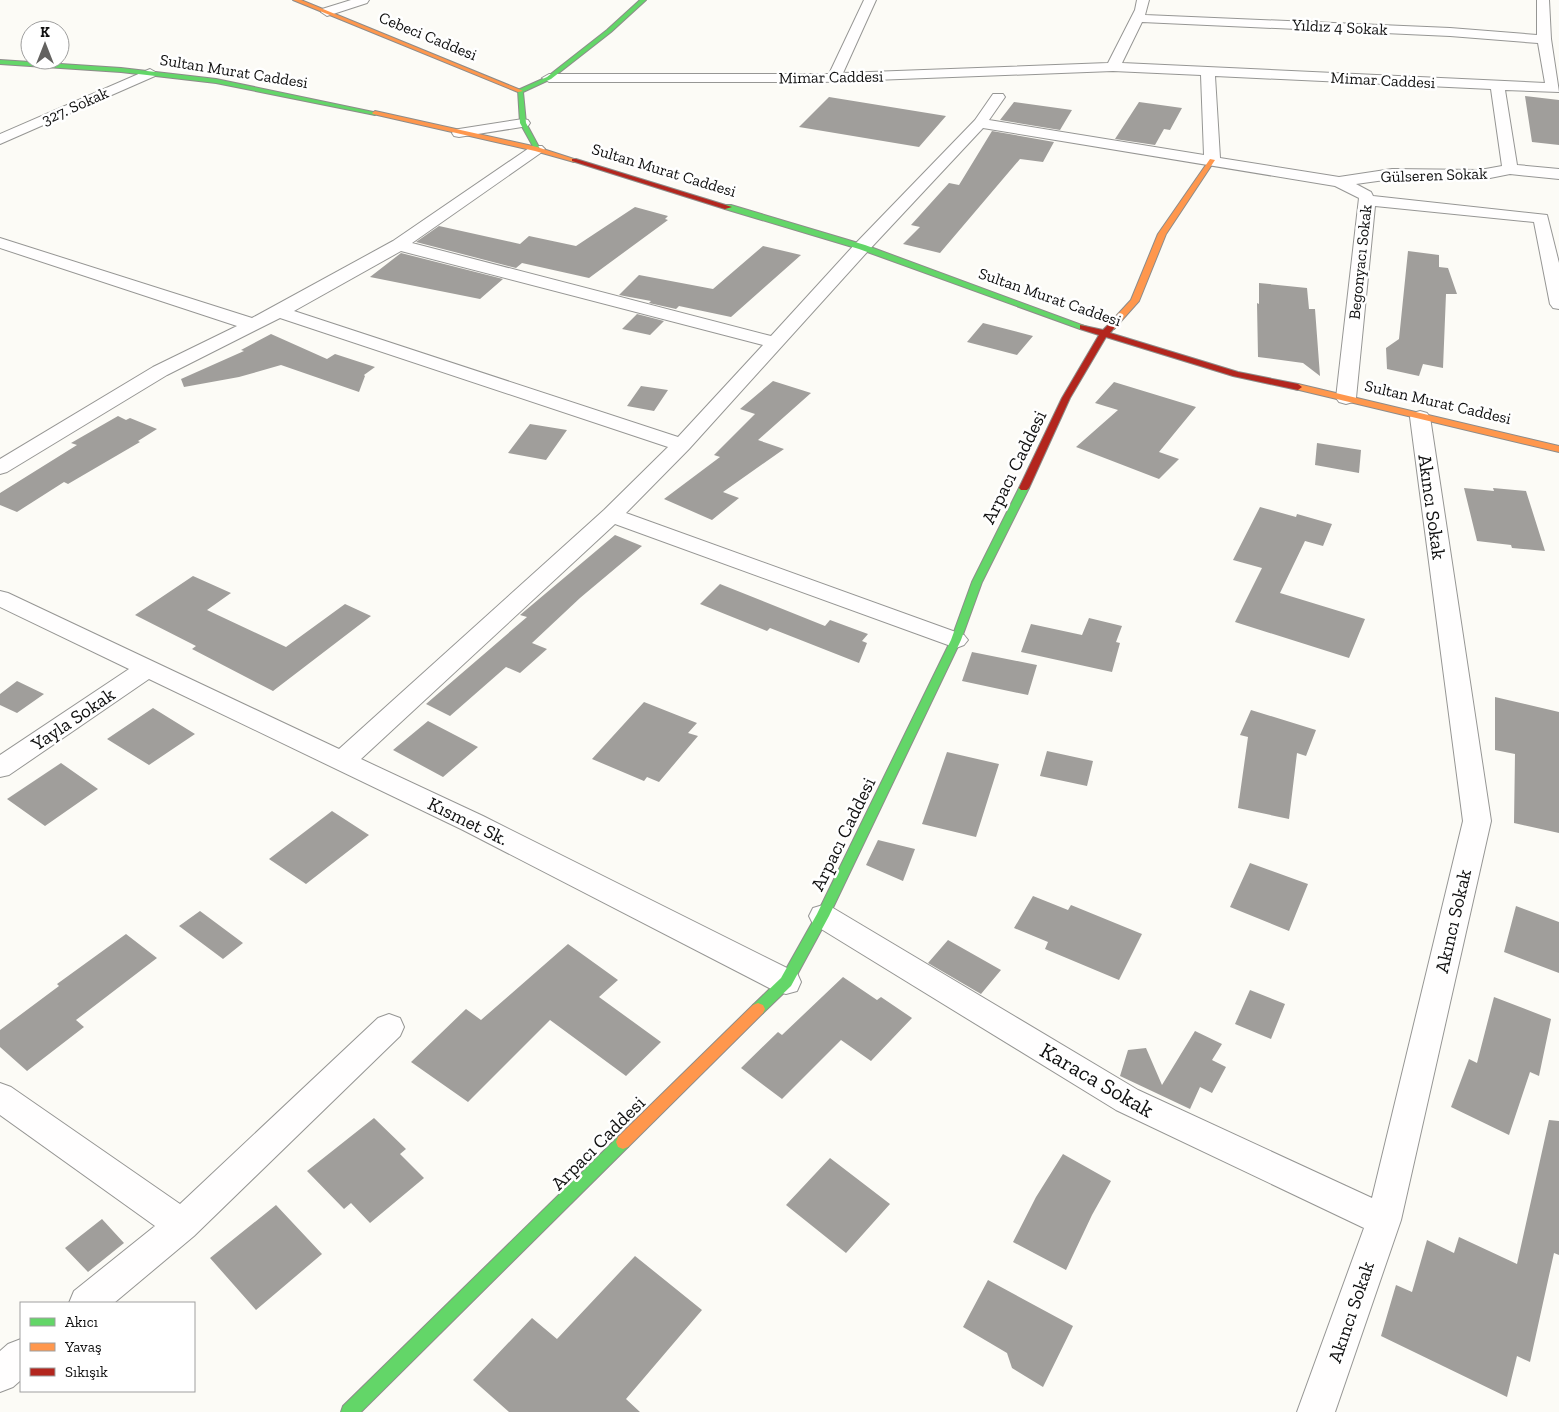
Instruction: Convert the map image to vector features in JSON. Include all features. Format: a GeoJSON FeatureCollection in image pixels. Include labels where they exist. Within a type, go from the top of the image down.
{"type":"FeatureCollection","features":[{"type":"Feature","properties":{"kind":"street","name":"Cebeci Caddesi"},"geometry":{"type":"LineString","coordinates":[[296,0],[520,92]]}},
{"type":"Feature","properties":{"kind":"street"},"geometry":{"type":"LineString","coordinates":[[327,12],[363,0]]}},
{"type":"Feature","properties":{"kind":"street"},"geometry":{"type":"LineString","coordinates":[[0,468],[160,372],[279,312],[399,245],[537,149],[523,123],[520,92],[550,78],[609,31],[643,0]]}},
{"type":"Feature","properties":{"kind":"street"},"geometry":{"type":"LineString","coordinates":[[834,77],[870,0]]}},
{"type":"Feature","properties":{"kind":"street"},"geometry":{"type":"LineString","coordinates":[[1113,67],[1141,10],[1143,0]]}},
{"type":"Feature","properties":{"kind":"street"},"geometry":{"type":"LineString","coordinates":[[1543,0],[1544,39],[1556,88]]}},
{"type":"Feature","properties":{"kind":"street","name":"Yıldız 4 Sokak"},"geometry":{"type":"LineString","coordinates":[[1136,18],[1440,32],[1544,39]]}},
{"type":"Feature","properties":{"kind":"street","name":"Sultan Murat Caddesi"},"geometry":{"type":"LineString","coordinates":[[0,62],[150,73],[216,81],[278,92],[537,149],[862,247],[1104,334],[1236,374],[1520,438],[1559,449]]}},
{"type":"Feature","properties":{"kind":"street","name":"Mimar Caddesi"},"geometry":{"type":"LineString","coordinates":[[550,78],[834,77],[1113,67],[1556,88]]}},
{"type":"Feature","properties":{"kind":"street"},"geometry":{"type":"LineString","coordinates":[[1208,72],[1212,160]]}},
{"type":"Feature","properties":{"kind":"street","name":"327. Sokak"},"geometry":{"type":"LineString","coordinates":[[0,140],[150,73]]}},
{"type":"Feature","properties":{"kind":"street"},"geometry":{"type":"LineString","coordinates":[[1497,85],[1510,169]]}},
{"type":"Feature","properties":{"kind":"street"},"geometry":{"type":"LineString","coordinates":[[343,760],[612,515],[682,445],[862,247],[980,123],[998,97]]}},
{"type":"Feature","properties":{"kind":"street"},"geometry":{"type":"LineString","coordinates":[[459,133],[523,123]]}},
{"type":"Feature","properties":{"kind":"street","name":"Begonyacı Sokak"},"geometry":{"type":"LineString","coordinates":[[980,123],[1339,182],[1365,195],[1368,200],[1346,398]]}},
{"type":"Feature","properties":{"kind":"street","name":"Arpacı Caddesi"},"geometry":{"type":"LineString","coordinates":[[349,1412],[786,982],[823,916],[956,640],[977,582],[1031,475],[1066,398],[1104,334],[1135,300],[1162,234],[1212,160]]}},
{"type":"Feature","properties":{"kind":"street","name":"Gülseren Sokak"},"geometry":{"type":"LineString","coordinates":[[1339,182],[1392,174],[1480,176],[1510,169],[1559,174]]}},
{"type":"Feature","properties":{"kind":"street"},"geometry":{"type":"LineString","coordinates":[[1368,200],[1541,218],[1559,301]]}},
{"type":"Feature","properties":{"kind":"street"},"geometry":{"type":"LineString","coordinates":[[0,243],[254,325]]}},
{"type":"Feature","properties":{"kind":"street"},"geometry":{"type":"LineString","coordinates":[[399,245],[776,342]]}},
{"type":"Feature","properties":{"kind":"street"},"geometry":{"type":"LineString","coordinates":[[279,312],[682,445]]}},
{"type":"Feature","properties":{"kind":"street","name":"Akıncı Sokak"},"geometry":{"type":"LineString","coordinates":[[1316,1412],[1384,1220],[1477,821],[1420,417]]}},
{"type":"Feature","properties":{"kind":"street"},"geometry":{"type":"LineString","coordinates":[[612,515],[956,640]]}},
{"type":"Feature","properties":{"kind":"street","name":"Kısmet Sk."},"geometry":{"type":"LineString","coordinates":[[0,598],[473,823],[786,982]]}},
{"type":"Feature","properties":{"kind":"street","name":"Yayla Sokak"},"geometry":{"type":"LineString","coordinates":[[0,768],[146,669]]}},
{"type":"Feature","properties":{"kind":"street","name":"Karaca Sokak"},"geometry":{"type":"LineString","coordinates":[[823,916],[1127,1100],[1384,1220]]}},
{"type":"Feature","properties":{"kind":"street"},"geometry":{"type":"LineString","coordinates":[[88,1302],[182,1225],[389,1027]]}},
{"type":"Feature","properties":{"kind":"street"},"geometry":{"type":"LineString","coordinates":[[0,1097],[182,1225]]}},
{"type":"Feature","properties":{"kind":"street"},"geometry":{"type":"LineString","coordinates":[[0,1374],[20,1358]]}},
{"type":"Feature","properties":{"kind":"building"},"geometry":{"type":"Polygon","coordinates":[[[1525,96],[1559,100],[1559,145],[1532,142],[1525,96]]]}},
{"type":"Feature","properties":{"kind":"building"},"geometry":{"type":"Polygon","coordinates":[[[829,97],[946,116],[919,147],[799,127],[829,97]]]}},
{"type":"Feature","properties":{"kind":"building"},"geometry":{"type":"Polygon","coordinates":[[[1014,102],[1072,110],[1060,130],[1000,120],[1014,102]]]}},
{"type":"Feature","properties":{"kind":"building"},"geometry":{"type":"Polygon","coordinates":[[[1139,102],[1182,108],[1170,130],[1164,129],[1155,145],[1115,139],[1139,102]]]}},
{"type":"Feature","properties":{"kind":"building"},"geometry":{"type":"Polygon","coordinates":[[[992,131],[1054,142],[1043,162],[1020,159],[940,253],[903,244],[920,227],[911,225],[949,183],[959,185],[992,131]]]}},
{"type":"Feature","properties":{"kind":"building"},"geometry":{"type":"Polygon","coordinates":[[[635,207],[668,216],[665,219],[668,220],[589,278],[522,263],[516,268],[416,242],[439,226],[520,244],[529,236],[576,246],[635,207]]]}},
{"type":"Feature","properties":{"kind":"building"},"geometry":{"type":"Polygon","coordinates":[[[763,246],[801,255],[731,317],[679,306],[676,309],[649,303],[651,301],[619,295],[639,275],[713,289],[763,246]]]}},
{"type":"Feature","properties":{"kind":"building"},"geometry":{"type":"Polygon","coordinates":[[[1408,251],[1439,255],[1439,267],[1448,268],[1457,294],[1446,294],[1443,368],[1423,364],[1419,376],[1387,369],[1386,348],[1399,339],[1408,251]]]}},
{"type":"Feature","properties":{"kind":"building"},"geometry":{"type":"Polygon","coordinates":[[[401,253],[503,279],[480,299],[370,277],[401,253]]]}},
{"type":"Feature","properties":{"kind":"building"},"geometry":{"type":"Polygon","coordinates":[[[1259,283],[1307,288],[1309,309],[1315,309],[1320,376],[1303,363],[1258,357],[1257,303],[1259,304],[1259,283]]]}},
{"type":"Feature","properties":{"kind":"building"},"geometry":{"type":"Polygon","coordinates":[[[637,314],[664,321],[650,335],[622,329],[637,314]]]}},
{"type":"Feature","properties":{"kind":"building"},"geometry":{"type":"Polygon","coordinates":[[[983,323],[1033,336],[1017,355],[967,342],[983,323]]]}},
{"type":"Feature","properties":{"kind":"building"},"geometry":{"type":"Polygon","coordinates":[[[271,334],[327,359],[335,354],[375,367],[364,375],[359,392],[281,365],[239,377],[184,387],[181,379],[244,351],[241,350],[271,334]]]}},
{"type":"Feature","properties":{"kind":"building"},"geometry":{"type":"Polygon","coordinates":[[[773,381],[811,393],[758,440],[784,449],[723,492],[739,498],[712,520],[664,499],[720,457],[714,455],[755,414],[740,409],[773,381]]]}},
{"type":"Feature","properties":{"kind":"building"},"geometry":{"type":"Polygon","coordinates":[[[1114,382],[1196,407],[1159,452],[1179,459],[1159,479],[1076,447],[1118,410],[1095,403],[1114,382]]]}},
{"type":"Feature","properties":{"kind":"building"},"geometry":{"type":"Polygon","coordinates":[[[641,386],[668,390],[654,411],[627,406],[641,386]]]}},
{"type":"Feature","properties":{"kind":"building"},"geometry":{"type":"Polygon","coordinates":[[[118,416],[126,420],[130,418],[157,429],[138,441],[140,442],[68,484],[64,482],[17,512],[0,505],[0,493],[77,445],[71,443],[118,416]]]}},
{"type":"Feature","properties":{"kind":"building"},"geometry":{"type":"Polygon","coordinates":[[[530,424],[567,430],[546,460],[508,453],[530,424]]]}},
{"type":"Feature","properties":{"kind":"building"},"geometry":{"type":"Polygon","coordinates":[[[1317,443],[1361,450],[1359,473],[1315,465],[1317,443]]]}},
{"type":"Feature","properties":{"kind":"building"},"geometry":{"type":"Polygon","coordinates":[[[1464,488],[1494,491],[1493,488],[1526,491],[1545,551],[1512,548],[1511,545],[1477,541],[1464,488]]]}},
{"type":"Feature","properties":{"kind":"building"},"geometry":{"type":"Polygon","coordinates":[[[1260,507],[1296,517],[1297,514],[1332,524],[1323,546],[1305,541],[1280,593],[1365,619],[1349,658],[1235,622],[1262,568],[1233,560],[1260,507]]]}},
{"type":"Feature","properties":{"kind":"building"},"geometry":{"type":"Polygon","coordinates":[[[615,535],[642,546],[580,598],[532,643],[547,649],[520,673],[506,667],[450,716],[426,704],[527,617],[520,615],[615,535]]]}},
{"type":"Feature","properties":{"kind":"building"},"geometry":{"type":"Polygon","coordinates":[[[193,576],[231,593],[207,610],[286,647],[345,604],[371,616],[273,691],[192,649],[196,646],[135,615],[193,576]]]}},
{"type":"Feature","properties":{"kind":"building"},"geometry":{"type":"Polygon","coordinates":[[[720,584],[825,626],[830,620],[868,634],[862,641],[867,643],[859,663],[770,628],[767,631],[700,604],[720,584]]]}},
{"type":"Feature","properties":{"kind":"building"},"geometry":{"type":"Polygon","coordinates":[[[1089,618],[1122,626],[1116,642],[1120,643],[1112,672],[1021,652],[1031,624],[1082,635],[1089,618]]]}},
{"type":"Feature","properties":{"kind":"building"},"geometry":{"type":"Polygon","coordinates":[[[972,652],[1037,665],[1028,695],[962,681],[972,652]]]}},
{"type":"Feature","properties":{"kind":"building"},"geometry":{"type":"Polygon","coordinates":[[[17,681],[44,694],[17,713],[0,705],[0,694],[17,681]]]}},
{"type":"Feature","properties":{"kind":"building"},"geometry":{"type":"Polygon","coordinates":[[[1495,697],[1559,712],[1559,833],[1514,823],[1515,754],[1495,750],[1495,697]]]}},
{"type":"Feature","properties":{"kind":"building"},"geometry":{"type":"Polygon","coordinates":[[[644,702],[697,723],[688,733],[698,736],[659,782],[647,777],[644,781],[592,759],[644,702]]]}},
{"type":"Feature","properties":{"kind":"building"},"geometry":{"type":"Polygon","coordinates":[[[153,708],[195,734],[149,765],[107,739],[153,708]]]}},
{"type":"Feature","properties":{"kind":"building"},"geometry":{"type":"Polygon","coordinates":[[[1251,710],[1316,730],[1306,756],[1297,753],[1289,819],[1238,808],[1248,737],[1240,735],[1251,710]]]}},
{"type":"Feature","properties":{"kind":"building"},"geometry":{"type":"Polygon","coordinates":[[[428,721],[478,747],[443,777],[393,750],[428,721]]]}},
{"type":"Feature","properties":{"kind":"building"},"geometry":{"type":"Polygon","coordinates":[[[1047,751],[1093,761],[1087,786],[1040,776],[1047,751]]]}},
{"type":"Feature","properties":{"kind":"building"},"geometry":{"type":"Polygon","coordinates":[[[947,752],[999,764],[976,837],[922,824],[947,752]]]}},
{"type":"Feature","properties":{"kind":"building"},"geometry":{"type":"Polygon","coordinates":[[[61,763],[98,789],[45,826],[7,799],[61,763]]]}},
{"type":"Feature","properties":{"kind":"building"},"geometry":{"type":"Polygon","coordinates":[[[332,811],[369,835],[306,884],[269,859],[332,811]]]}},
{"type":"Feature","properties":{"kind":"building"},"geometry":{"type":"Polygon","coordinates":[[[878,840],[915,849],[903,881],[866,865],[878,840]]]}},
{"type":"Feature","properties":{"kind":"building"},"geometry":{"type":"Polygon","coordinates":[[[1250,863],[1308,884],[1289,931],[1230,907],[1250,863]]]}},
{"type":"Feature","properties":{"kind":"building"},"geometry":{"type":"Polygon","coordinates":[[[1033,896],[1068,910],[1071,905],[1142,934],[1119,980],[1045,949],[1048,942],[1014,928],[1033,896]]]}},
{"type":"Feature","properties":{"kind":"building"},"geometry":{"type":"Polygon","coordinates":[[[1516,906],[1559,922],[1559,973],[1504,952],[1516,906]]]}},
{"type":"Feature","properties":{"kind":"building"},"geometry":{"type":"Polygon","coordinates":[[[200,911],[243,943],[223,959],[179,926],[200,911]]]}},
{"type":"Feature","properties":{"kind":"building"},"geometry":{"type":"Polygon","coordinates":[[[126,934],[157,958],[76,1020],[84,1027],[27,1071],[0,1047],[0,1030],[59,986],[57,984],[126,934]]]}},
{"type":"Feature","properties":{"kind":"building"},"geometry":{"type":"Polygon","coordinates":[[[948,940],[1001,970],[981,994],[928,963],[948,940]]]}},
{"type":"Feature","properties":{"kind":"building"},"geometry":{"type":"Polygon","coordinates":[[[568,944],[618,980],[599,997],[661,1042],[626,1076],[550,1020],[468,1102],[411,1062],[466,1009],[481,1020],[568,944]]]}},
{"type":"Feature","properties":{"kind":"building"},"geometry":{"type":"Polygon","coordinates":[[[843,977],[877,1000],[881,997],[912,1018],[871,1061],[841,1040],[782,1099],[741,1068],[778,1032],[782,1035],[843,977]]]}},
{"type":"Feature","properties":{"kind":"building"},"geometry":{"type":"Polygon","coordinates":[[[1250,990],[1285,1004],[1271,1039],[1235,1024],[1250,990]]]}},
{"type":"Feature","properties":{"kind":"building"},"geometry":{"type":"Polygon","coordinates":[[[1494,997],[1551,1019],[1539,1076],[1530,1072],[1509,1135],[1451,1107],[1469,1059],[1477,1063],[1494,997]]]}},
{"type":"Feature","properties":{"kind":"building"},"geometry":{"type":"Polygon","coordinates":[[[1195,1031],[1222,1044],[1212,1060],[1226,1067],[1212,1093],[1200,1087],[1190,1109],[1120,1076],[1128,1050],[1146,1048],[1162,1085],[1195,1031]]]}},
{"type":"Feature","properties":{"kind":"building"},"geometry":{"type":"Polygon","coordinates":[[[374,1118],[406,1149],[400,1154],[424,1178],[370,1223],[351,1203],[344,1209],[307,1171],[374,1118]]]}},
{"type":"Feature","properties":{"kind":"building"},"geometry":{"type":"Polygon","coordinates":[[[1549,1120],[1559,1121],[1559,1255],[1554,1253],[1530,1362],[1517,1356],[1507,1397],[1381,1336],[1396,1285],[1412,1292],[1427,1240],[1454,1253],[1459,1237],[1517,1264],[1549,1120]]]}},
{"type":"Feature","properties":{"kind":"building"},"geometry":{"type":"Polygon","coordinates":[[[1063,1154],[1111,1181],[1092,1215],[1066,1270],[1013,1242],[1036,1197],[1063,1154]]]}},
{"type":"Feature","properties":{"kind":"building"},"geometry":{"type":"Polygon","coordinates":[[[830,1158],[890,1204],[846,1253],[786,1205],[830,1158]]]}},
{"type":"Feature","properties":{"kind":"building"},"geometry":{"type":"Polygon","coordinates":[[[276,1205],[322,1254],[256,1310],[210,1258],[276,1205]]]}},
{"type":"Feature","properties":{"kind":"building"},"geometry":{"type":"Polygon","coordinates":[[[102,1219],[124,1243],[88,1272],[65,1248],[102,1219]]]}},
{"type":"Feature","properties":{"kind":"building"},"geometry":{"type":"Polygon","coordinates":[[[635,1256],[702,1310],[626,1399],[640,1412],[509,1412],[473,1380],[532,1318],[557,1339],[635,1256]]]}},
{"type":"Feature","properties":{"kind":"building"},"geometry":{"type":"Polygon","coordinates":[[[988,1280],[1073,1326],[1043,1387],[1012,1368],[1007,1353],[963,1327],[988,1280]]]}},
{"type":"Feature","properties":{"kind":"traffic: fast"},"geometry":{"type":"LineString","coordinates":[[520,91],[549,78],[609,31],[643,0]]}},
{"type":"Feature","properties":{"kind":"traffic: fast"},"geometry":{"type":"LineString","coordinates":[[0,62],[121,70],[216,81],[375,113]]}},
{"type":"Feature","properties":{"kind":"traffic: fast"},"geometry":{"type":"LineString","coordinates":[[520,91],[523,123],[537,149]]}},
{"type":"Feature","properties":{"kind":"traffic: fast"},"geometry":{"type":"LineString","coordinates":[[728,207],[862,247],[1083,327]]}},
{"type":"Feature","properties":{"kind":"traffic: fast"},"geometry":{"type":"LineString","coordinates":[[758,1009],[786,982],[823,916],[956,640],[977,582],[1024,488]]}},
{"type":"Feature","properties":{"kind":"traffic: fast"},"geometry":{"type":"LineString","coordinates":[[349,1412],[623,1142]]}},
{"type":"Feature","properties":{"kind":"traffic: slow"},"geometry":{"type":"LineString","coordinates":[[296,0],[520,91]]}},
{"type":"Feature","properties":{"kind":"traffic: slow"},"geometry":{"type":"LineString","coordinates":[[375,113],[537,149],[574,160]]}},
{"type":"Feature","properties":{"kind":"traffic: slow"},"geometry":{"type":"LineString","coordinates":[[1111,327],[1135,301],[1162,234],[1212,160]]}},
{"type":"Feature","properties":{"kind":"traffic: slow"},"geometry":{"type":"LineString","coordinates":[[1298,387],[1559,449]]}},
{"type":"Feature","properties":{"kind":"traffic: slow"},"geometry":{"type":"LineString","coordinates":[[623,1142],[758,1009]]}},
{"type":"Feature","properties":{"kind":"traffic: jam"},"geometry":{"type":"LineString","coordinates":[[574,160],[728,207]]}},
{"type":"Feature","properties":{"kind":"traffic: jam"},"geometry":{"type":"LineString","coordinates":[[1083,327],[1236,374],[1298,387]]}},
{"type":"Feature","properties":{"kind":"traffic: jam"},"geometry":{"type":"LineString","coordinates":[[1024,488],[1066,398],[1104,334],[1111,327]]}}]}
